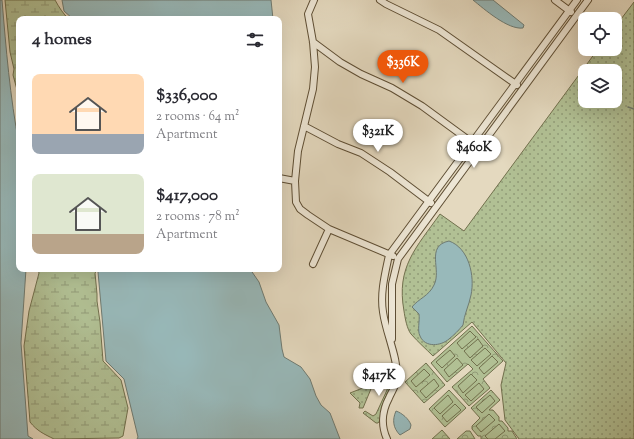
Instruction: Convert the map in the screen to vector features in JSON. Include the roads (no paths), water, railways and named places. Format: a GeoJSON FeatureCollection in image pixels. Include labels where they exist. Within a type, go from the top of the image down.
{"type":"FeatureCollection","features":[{"type":"Feature","properties":{"kind":"street"},"geometry":{"type":"LineString","coordinates":[[314,0],[308,14],[313,42],[315,67],[314,81],[298,151],[295,181],[296,202],[300,209],[329,229],[398,258]]}},
{"type":"Feature","properties":{"kind":"street"},"geometry":{"type":"LineString","coordinates":[[380,0],[439,30],[522,88]]}},
{"type":"Feature","properties":{"kind":"street"},"geometry":{"type":"LineString","coordinates":[[555,0],[576,16]]}},
{"type":"Feature","properties":{"kind":"street"},"geometry":{"type":"LineString","coordinates":[[387,439],[384,432],[384,411],[397,380],[393,351],[383,312],[383,283],[389,255],[577,0]]}},
{"type":"Feature","properties":{"kind":"street"},"geometry":{"type":"LineString","coordinates":[[393,351],[392,284],[398,258],[588,0]]}},
{"type":"Feature","properties":{"kind":"street"},"geometry":{"type":"LineString","coordinates":[[313,42],[340,62],[392,88],[422,106],[479,147]]}},
{"type":"Feature","properties":{"kind":"street"},"geometry":{"type":"LineString","coordinates":[[304,126],[338,144],[361,153],[390,172],[435,206]]}},
{"type":"Feature","properties":{"kind":"street"},"geometry":{"type":"LineString","coordinates":[[282,179],[295,181]]}},
{"type":"Feature","properties":{"kind":"street"},"geometry":{"type":"LineString","coordinates":[[313,264],[329,229]]}},
{"type":"Feature","properties":{"kind":"water"},"geometry":{"type":"Polygon","coordinates":[[[0,0],[2,0],[16,126],[16,272],[26,272],[21,343],[28,436],[33,439],[0,439],[0,0]]]}},
{"type":"Feature","properties":{"kind":"water"},"geometry":{"type":"Polygon","coordinates":[[[62,0],[271,0],[273,16],[70,16],[64,11],[62,0]]]}},
{"type":"Feature","properties":{"kind":"water"},"geometry":{"type":"Polygon","coordinates":[[[473,0],[493,0],[524,25],[523,28],[510,26],[473,0]]]}},
{"type":"Feature","properties":{"kind":"water"},"geometry":{"type":"Polygon","coordinates":[[[449,241],[456,245],[466,256],[471,271],[471,295],[463,325],[446,341],[433,345],[422,340],[419,331],[419,314],[412,307],[432,289],[436,279],[436,253],[442,244],[449,241]]]}},
{"type":"Feature","properties":{"kind":"water"},"geometry":{"type":"Polygon","coordinates":[[[98,272],[252,272],[259,282],[266,302],[279,325],[284,357],[301,367],[310,379],[321,405],[330,413],[340,439],[137,439],[138,437],[124,379],[106,361],[98,272]]]}},
{"type":"Feature","properties":{"kind":"water"},"geometry":{"type":"Polygon","coordinates":[[[396,411],[405,416],[411,425],[410,429],[400,435],[394,424],[396,411]]]}},
{"type":"Feature","properties":{"kind":"waterway"},"geometry":{"type":"LineString","coordinates":[[628,107],[634,109]]}}]}
